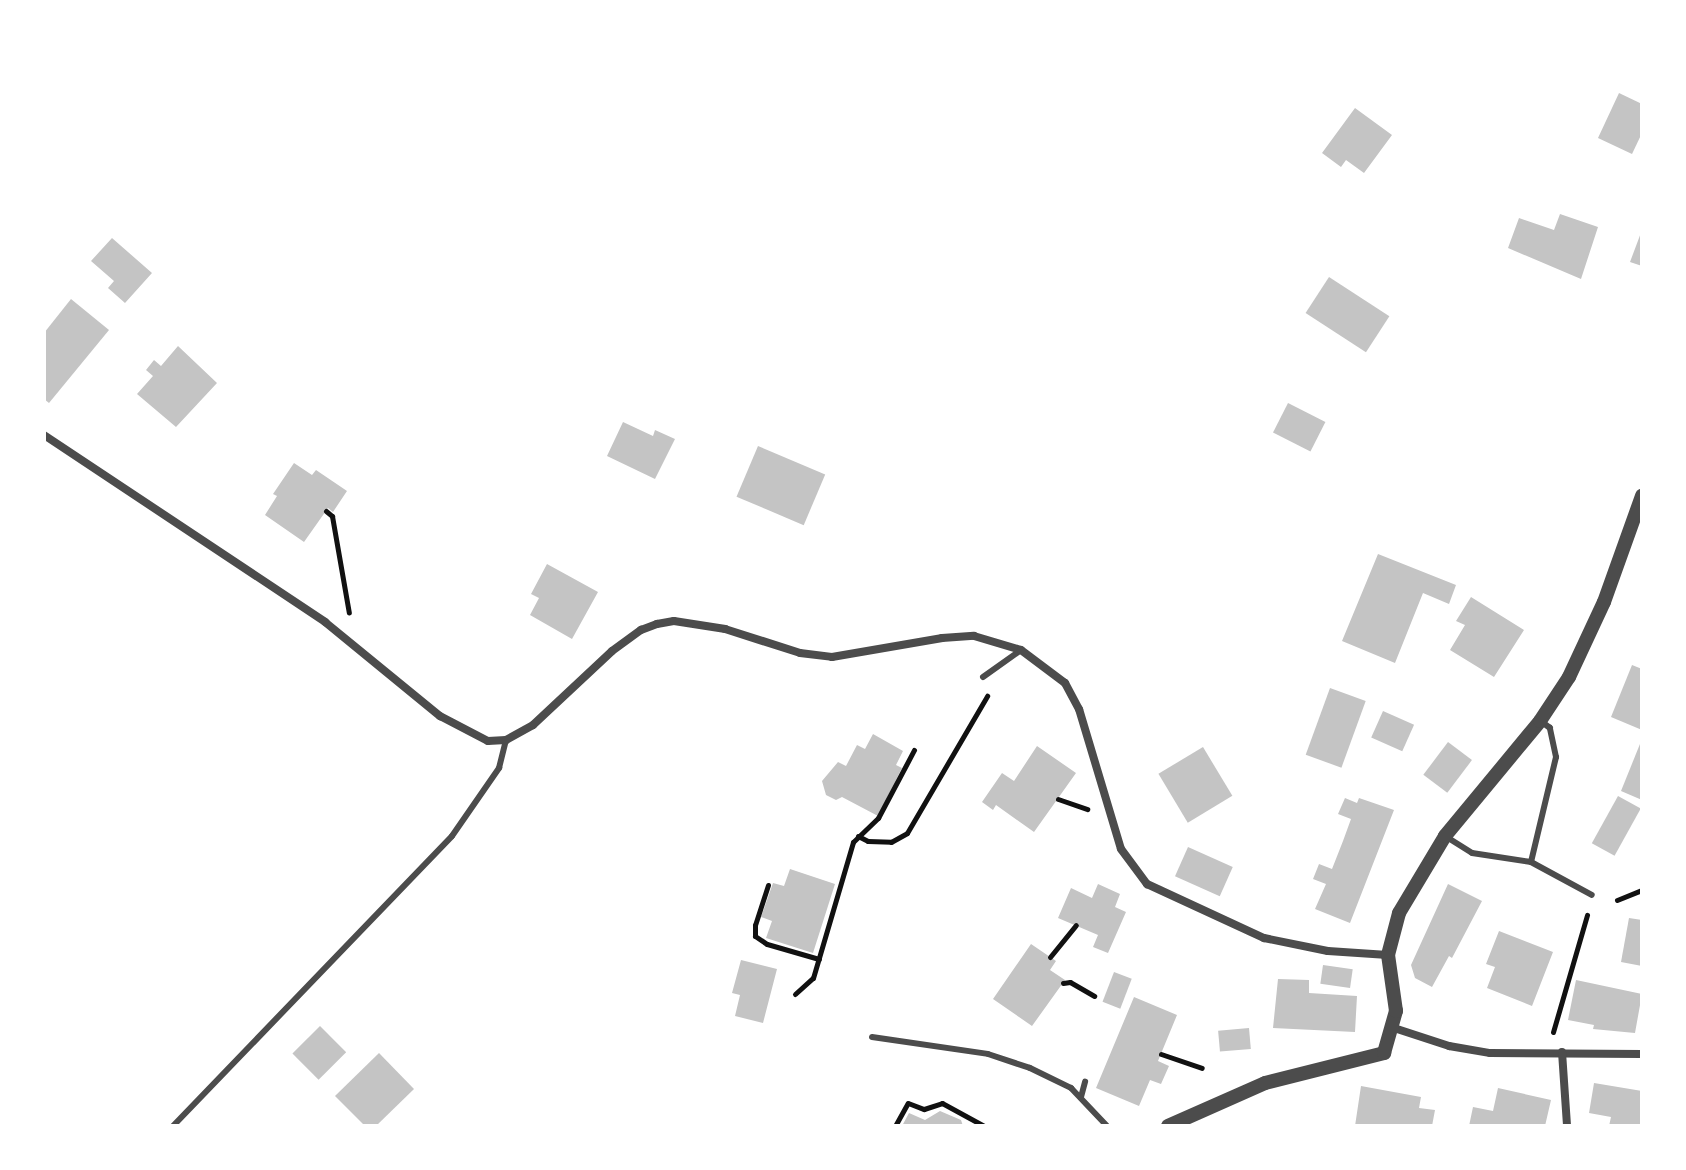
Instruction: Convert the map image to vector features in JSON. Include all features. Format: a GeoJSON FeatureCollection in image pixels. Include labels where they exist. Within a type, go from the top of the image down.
{"type":"FeatureCollection","features":[{"type":"Feature","properties":{"kind":"street"},"geometry":{"type":"LineString","coordinates":[[44,435],[325,622],[440,716],[488,741],[506,740],[557,704],[618,646],[657,624],[674,621],[725,629],[800,653],[832,657],[931,639],[974,636],[1021,650],[1065,683],[1079,709],[1121,849],[1147,884],[1264,938],[1328,951],[1388,955]]}},
{"type":"Feature","properties":{"kind":"street"},"geometry":{"type":"LineString","coordinates":[[1168,1126],[1265,1083],[1384,1053],[1394,1028],[1396,994],[1388,955],[1391,933],[1409,890],[1445,836],[1540,721],[1585,646],[1642,496]]}},
{"type":"Feature","properties":{"kind":"street"},"geometry":{"type":"LineString","coordinates":[[1394,1028],[1449,1046],[1490,1053],[1642,1054]]}},
{"type":"Feature","properties":{"kind":"street"},"geometry":{"type":"LineString","coordinates":[[1562,1052],[1567,1126]]}},
{"type":"Feature","properties":{"kind":"lane"},"geometry":{"type":"LineString","coordinates":[[983,677],[1021,650]]}},
{"type":"Feature","properties":{"kind":"lane"},"geometry":{"type":"LineString","coordinates":[[1531,862],[1556,757],[1550,728],[1540,721]]}},
{"type":"Feature","properties":{"kind":"lane"},"geometry":{"type":"LineString","coordinates":[[173,1126],[452,836],[499,768],[506,740]]}},
{"type":"Feature","properties":{"kind":"lane"},"geometry":{"type":"LineString","coordinates":[[1445,836],[1472,853],[1531,862],[1592,895]]}},
{"type":"Feature","properties":{"kind":"lane"},"geometry":{"type":"LineString","coordinates":[[872,1037],[988,1054],[1054,1079],[1081,1097],[1107,1126]]}},
{"type":"Feature","properties":{"kind":"lane"},"geometry":{"type":"LineString","coordinates":[[1081,1097],[1085,1082]]}},
{"type":"Feature","properties":{"kind":"path"},"geometry":{"type":"LineString","coordinates":[[326,511],[332,516],[349,618]]}},
{"type":"Feature","properties":{"kind":"path"},"geometry":{"type":"LineString","coordinates":[[858,836],[868,841],[891,842],[907,833],[985,698],[996,686]]}},
{"type":"Feature","properties":{"kind":"path"},"geometry":{"type":"LineString","coordinates":[[795,994],[811,983],[850,849],[858,836],[879,817],[914,750]]}},
{"type":"Feature","properties":{"kind":"path"},"geometry":{"type":"LineString","coordinates":[[1058,799],[1098,810]]}},
{"type":"Feature","properties":{"kind":"path"},"geometry":{"type":"LineString","coordinates":[[768,885],[755,925],[755,936],[767,944],[819,959]]}},
{"type":"Feature","properties":{"kind":"path"},"geometry":{"type":"LineString","coordinates":[[1617,900],[1642,890]]}},
{"type":"Feature","properties":{"kind":"path"},"geometry":{"type":"LineString","coordinates":[[1050,957],[1076,925]]}},
{"type":"Feature","properties":{"kind":"path"},"geometry":{"type":"LineString","coordinates":[[1555,1029],[1582,930]]}},
{"type":"Feature","properties":{"kind":"path"},"geometry":{"type":"LineString","coordinates":[[1063,983],[1070,982],[1094,996]]}},
{"type":"Feature","properties":{"kind":"path"},"geometry":{"type":"LineString","coordinates":[[1161,1054],[1202,1068]]}},
{"type":"Feature","properties":{"kind":"path"},"geometry":{"type":"LineString","coordinates":[[895,1126],[908,1103],[924,1109],[942,1103],[984,1126]]}},
{"type":"Feature","properties":{"kind":"building"},"geometry":{"type":"Polygon","coordinates":[[[1619,93],[1642,104],[1642,133],[1632,154],[1598,138],[1619,93]]]}},
{"type":"Feature","properties":{"kind":"building"},"geometry":{"type":"Polygon","coordinates":[[[1355,108],[1392,135],[1364,173],[1346,160],[1341,167],[1322,153],[1355,108]]]}},
{"type":"Feature","properties":{"kind":"building"},"geometry":{"type":"Polygon","coordinates":[[[1560,214],[1598,227],[1581,279],[1508,248],[1519,218],[1554,230],[1560,214]]]}},
{"type":"Feature","properties":{"kind":"building"},"geometry":{"type":"Polygon","coordinates":[[[1642,230],[1642,266],[1630,262],[1642,230]]]}},
{"type":"Feature","properties":{"kind":"building"},"geometry":{"type":"Polygon","coordinates":[[[112,238],[152,273],[125,303],[108,288],[114,281],[91,261],[112,238]]]}},
{"type":"Feature","properties":{"kind":"building"},"geometry":{"type":"Polygon","coordinates":[[[1329,277],[1389,316],[1366,352],[1306,313],[1329,277]]]}},
{"type":"Feature","properties":{"kind":"building"},"geometry":{"type":"Polygon","coordinates":[[[71,299],[109,330],[49,403],[44,399],[44,333],[71,299]]]}},
{"type":"Feature","properties":{"kind":"building"},"geometry":{"type":"Polygon","coordinates":[[[178,346],[217,383],[176,427],[137,394],[153,376],[146,370],[154,360],[161,366],[178,346]]]}},
{"type":"Feature","properties":{"kind":"building"},"geometry":{"type":"Polygon","coordinates":[[[1288,403],[1325,422],[1310,451],[1273,432],[1288,403]]]}},
{"type":"Feature","properties":{"kind":"building"},"geometry":{"type":"Polygon","coordinates":[[[623,422],[653,436],[655,430],[675,439],[655,479],[607,456],[623,422]]]}},
{"type":"Feature","properties":{"kind":"building"},"geometry":{"type":"Polygon","coordinates":[[[758,446],[825,475],[804,525],[737,497],[758,446]]]}},
{"type":"Feature","properties":{"kind":"building"},"geometry":{"type":"Polygon","coordinates":[[[294,463],[312,475],[316,470],[347,491],[333,512],[328,508],[304,542],[265,515],[277,496],[273,494],[294,463]]]}},
{"type":"Feature","properties":{"kind":"building"},"geometry":{"type":"Polygon","coordinates":[[[1378,554],[1456,585],[1449,604],[1423,593],[1395,663],[1342,641],[1378,554]]]}},
{"type":"Feature","properties":{"kind":"building"},"geometry":{"type":"Polygon","coordinates":[[[547,564],[598,592],[572,639],[530,615],[539,598],[531,594],[547,564]]]}},
{"type":"Feature","properties":{"kind":"building"},"geometry":{"type":"Polygon","coordinates":[[[1471,597],[1524,630],[1494,677],[1450,650],[1465,625],[1456,621],[1471,597]]]}},
{"type":"Feature","properties":{"kind":"building"},"geometry":{"type":"Polygon","coordinates":[[[1632,665],[1642,669],[1642,730],[1611,717],[1632,665]]]}},
{"type":"Feature","properties":{"kind":"building"},"geometry":{"type":"Polygon","coordinates":[[[1330,688],[1366,701],[1341,768],[1306,755],[1330,688]]]}},
{"type":"Feature","properties":{"kind":"building"},"geometry":{"type":"Polygon","coordinates":[[[1383,711],[1414,725],[1402,751],[1371,737],[1383,711]]]}},
{"type":"Feature","properties":{"kind":"building"},"geometry":{"type":"Polygon","coordinates":[[[873,734],[903,751],[896,765],[902,768],[878,816],[842,797],[836,800],[826,795],[822,781],[838,762],[846,766],[857,745],[865,749],[873,734]]]}},
{"type":"Feature","properties":{"kind":"building"},"geometry":{"type":"Polygon","coordinates":[[[1642,739],[1642,800],[1621,791],[1642,739]]]}},
{"type":"Feature","properties":{"kind":"building"},"geometry":{"type":"Polygon","coordinates":[[[1448,742],[1472,760],[1447,793],[1423,775],[1448,742]]]}},
{"type":"Feature","properties":{"kind":"building"},"geometry":{"type":"Polygon","coordinates":[[[1037,746],[1076,773],[1034,832],[996,805],[993,810],[982,802],[1002,773],[1014,781],[1037,746]]]}},
{"type":"Feature","properties":{"kind":"building"},"geometry":{"type":"Polygon","coordinates":[[[1203,747],[1232,796],[1188,823],[1158,774],[1203,747]]]}},
{"type":"Feature","properties":{"kind":"building"},"geometry":{"type":"Polygon","coordinates":[[[1618,796],[1641,809],[1615,856],[1592,843],[1618,796]]]}},
{"type":"Feature","properties":{"kind":"building"},"geometry":{"type":"Polygon","coordinates":[[[1345,798],[1357,803],[1359,798],[1394,810],[1350,923],[1315,909],[1326,884],[1313,879],[1319,864],[1332,869],[1351,819],[1338,814],[1345,798]]]}},
{"type":"Feature","properties":{"kind":"building"},"geometry":{"type":"Polygon","coordinates":[[[1188,847],[1233,867],[1220,896],[1175,876],[1188,847]]]}},
{"type":"Feature","properties":{"kind":"building"},"geometry":{"type":"Polygon","coordinates":[[[790,869],[835,884],[813,953],[766,938],[772,921],[761,917],[773,883],[784,886],[790,869]]]}},
{"type":"Feature","properties":{"kind":"building"},"geometry":{"type":"Polygon","coordinates":[[[1098,884],[1120,894],[1115,907],[1126,912],[1108,953],[1093,947],[1098,935],[1058,918],[1071,888],[1092,898],[1098,884]]]}},
{"type":"Feature","properties":{"kind":"building"},"geometry":{"type":"Polygon","coordinates":[[[1448,884],[1482,901],[1452,958],[1449,956],[1432,987],[1415,978],[1411,965],[1448,884]]]}},
{"type":"Feature","properties":{"kind":"building"},"geometry":{"type":"Polygon","coordinates":[[[1629,918],[1642,920],[1642,966],[1621,962],[1629,918]]]}},
{"type":"Feature","properties":{"kind":"building"},"geometry":{"type":"Polygon","coordinates":[[[1499,931],[1553,952],[1532,1006],[1487,988],[1495,967],[1486,964],[1499,931]]]}},
{"type":"Feature","properties":{"kind":"building"},"geometry":{"type":"Polygon","coordinates":[[[1031,944],[1056,961],[1050,970],[1065,980],[1032,1026],[993,999],[1031,944]]]}},
{"type":"Feature","properties":{"kind":"building"},"geometry":{"type":"Polygon","coordinates":[[[741,960],[777,969],[763,1023],[735,1016],[740,995],[732,993],[741,960]]]}},
{"type":"Feature","properties":{"kind":"building"},"geometry":{"type":"Polygon","coordinates":[[[1323,965],[1353,969],[1350,988],[1320,984],[1323,965]]]}},
{"type":"Feature","properties":{"kind":"building"},"geometry":{"type":"Polygon","coordinates":[[[1114,972],[1132,979],[1120,1009],[1103,1002],[1114,972]]]}},
{"type":"Feature","properties":{"kind":"building"},"geometry":{"type":"Polygon","coordinates":[[[1278,979],[1309,980],[1309,993],[1357,996],[1355,1032],[1273,1028],[1278,979]]]}},
{"type":"Feature","properties":{"kind":"building"},"geometry":{"type":"Polygon","coordinates":[[[1576,980],[1642,994],[1635,1033],[1593,1029],[1594,1025],[1568,1020],[1576,980]]]}},
{"type":"Feature","properties":{"kind":"building"},"geometry":{"type":"Polygon","coordinates":[[[1134,997],[1177,1015],[1158,1061],[1169,1066],[1161,1084],[1150,1080],[1139,1106],[1096,1088],[1134,997]]]}},
{"type":"Feature","properties":{"kind":"building"},"geometry":{"type":"Polygon","coordinates":[[[320,1026],[346,1052],[319,1080],[292,1054],[320,1026]]]}},
{"type":"Feature","properties":{"kind":"building"},"geometry":{"type":"Polygon","coordinates":[[[1249,1028],[1251,1049],[1220,1052],[1218,1031],[1249,1028]]]}},
{"type":"Feature","properties":{"kind":"building"},"geometry":{"type":"Polygon","coordinates":[[[379,1053],[414,1089],[376,1126],[365,1126],[335,1096],[379,1053]]]}},
{"type":"Feature","properties":{"kind":"building"},"geometry":{"type":"Polygon","coordinates":[[[1594,1083],[1642,1091],[1642,1126],[1609,1126],[1611,1117],[1589,1113],[1594,1083]]]}},
{"type":"Feature","properties":{"kind":"building"},"geometry":{"type":"Polygon","coordinates":[[[1361,1086],[1421,1097],[1419,1108],[1435,1110],[1432,1126],[1355,1126],[1361,1086]]]}},
{"type":"Feature","properties":{"kind":"building"},"geometry":{"type":"Polygon","coordinates":[[[1498,1088],[1551,1100],[1545,1126],[1469,1126],[1473,1107],[1493,1111],[1498,1088]]]}},
{"type":"Feature","properties":{"kind":"building"},"geometry":{"type":"Polygon","coordinates":[[[940,1111],[961,1120],[963,1126],[902,1126],[909,1113],[925,1120],[940,1111]]]}}]}
